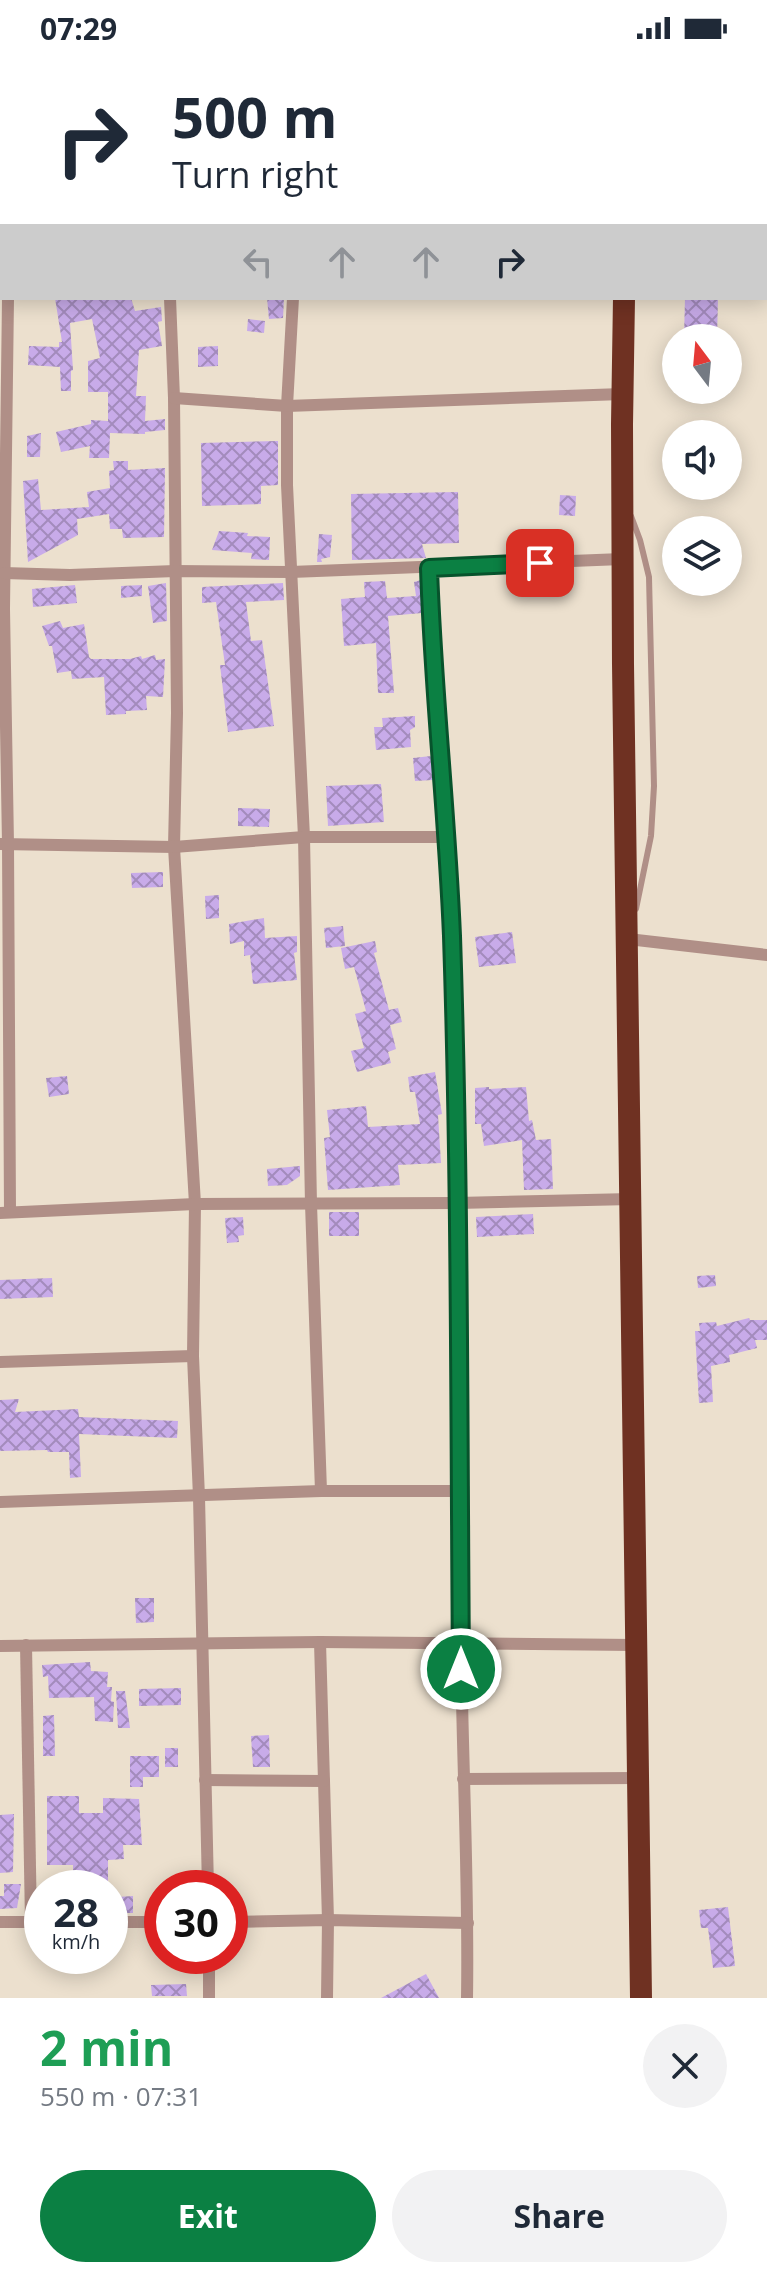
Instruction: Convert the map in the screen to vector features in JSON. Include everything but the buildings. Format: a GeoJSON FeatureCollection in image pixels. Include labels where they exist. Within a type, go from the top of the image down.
{"type":"FeatureCollection","features":[{"type":"Feature","properties":{"kind":"highway"},"geometry":{"type":"LineString","coordinates":[[624,300],[622,559],[641,1998]]}},
{"type":"Feature","properties":{"kind":"street"},"geometry":{"type":"LineString","coordinates":[[8,300],[2,609],[5,1212],[195,1204],[632,1199]]}},
{"type":"Feature","properties":{"kind":"street"},"geometry":{"type":"LineString","coordinates":[[170,300],[177,713],[174,847],[195,1204],[193,1356],[208,1870]]}},
{"type":"Feature","properties":{"kind":"street"},"geometry":{"type":"LineString","coordinates":[[293,300],[287,406],[287,485],[304,837],[311,1204],[321,1491]]}},
{"type":"Feature","properties":{"kind":"street"},"geometry":{"type":"LineString","coordinates":[[174,398],[287,406],[622,394]]}},
{"type":"Feature","properties":{"kind":"street"},"geometry":{"type":"LineString","coordinates":[[4,573],[291,572],[622,559]]}},
{"type":"Feature","properties":{"kind":"street"},"geometry":{"type":"LineString","coordinates":[[429,568],[452,937],[467,1998]]}},
{"type":"Feature","properties":{"kind":"street"},"geometry":{"type":"LineString","coordinates":[[4,844],[174,847],[304,837],[447,837]]}},
{"type":"Feature","properties":{"kind":"street"},"geometry":{"type":"LineString","coordinates":[[628,939],[767,955]]}},
{"type":"Feature","properties":{"kind":"street"},"geometry":{"type":"LineString","coordinates":[[0,1362],[193,1356]]}},
{"type":"Feature","properties":{"kind":"street"},"geometry":{"type":"LineString","coordinates":[[0,1502],[321,1491],[460,1491]]}},
{"type":"Feature","properties":{"kind":"street"},"geometry":{"type":"LineString","coordinates":[[0,1646],[320,1642],[635,1645]]}},
{"type":"Feature","properties":{"kind":"street"},"geometry":{"type":"LineString","coordinates":[[320,1642],[328,1920],[327,1998]]}},
{"type":"Feature","properties":{"kind":"street"},"geometry":{"type":"LineString","coordinates":[[26,1645],[34,1870]]}},
{"type":"Feature","properties":{"kind":"street"},"geometry":{"type":"LineString","coordinates":[[463,1779],[637,1778]]}},
{"type":"Feature","properties":{"kind":"street"},"geometry":{"type":"LineString","coordinates":[[205,1780],[324,1781]]}},
{"type":"Feature","properties":{"kind":"street"},"geometry":{"type":"LineString","coordinates":[[0,1922],[24,1922]]}},
{"type":"Feature","properties":{"kind":"street"},"geometry":{"type":"LineString","coordinates":[[248,1922],[468,1923]]}},
{"type":"Feature","properties":{"kind":"street"},"geometry":{"type":"LineString","coordinates":[[209,1974],[209,1998]]}},
{"type":"Feature","properties":{"kind":"lane"},"geometry":{"type":"LineString","coordinates":[[622,492],[640,540],[649,577],[654,786],[651,836],[628,939]]}},
{"type":"Feature","properties":{"kind":"route"},"geometry":{"type":"LineString","coordinates":[[461,1669],[452,937],[429,568],[540,563]]}}]}
